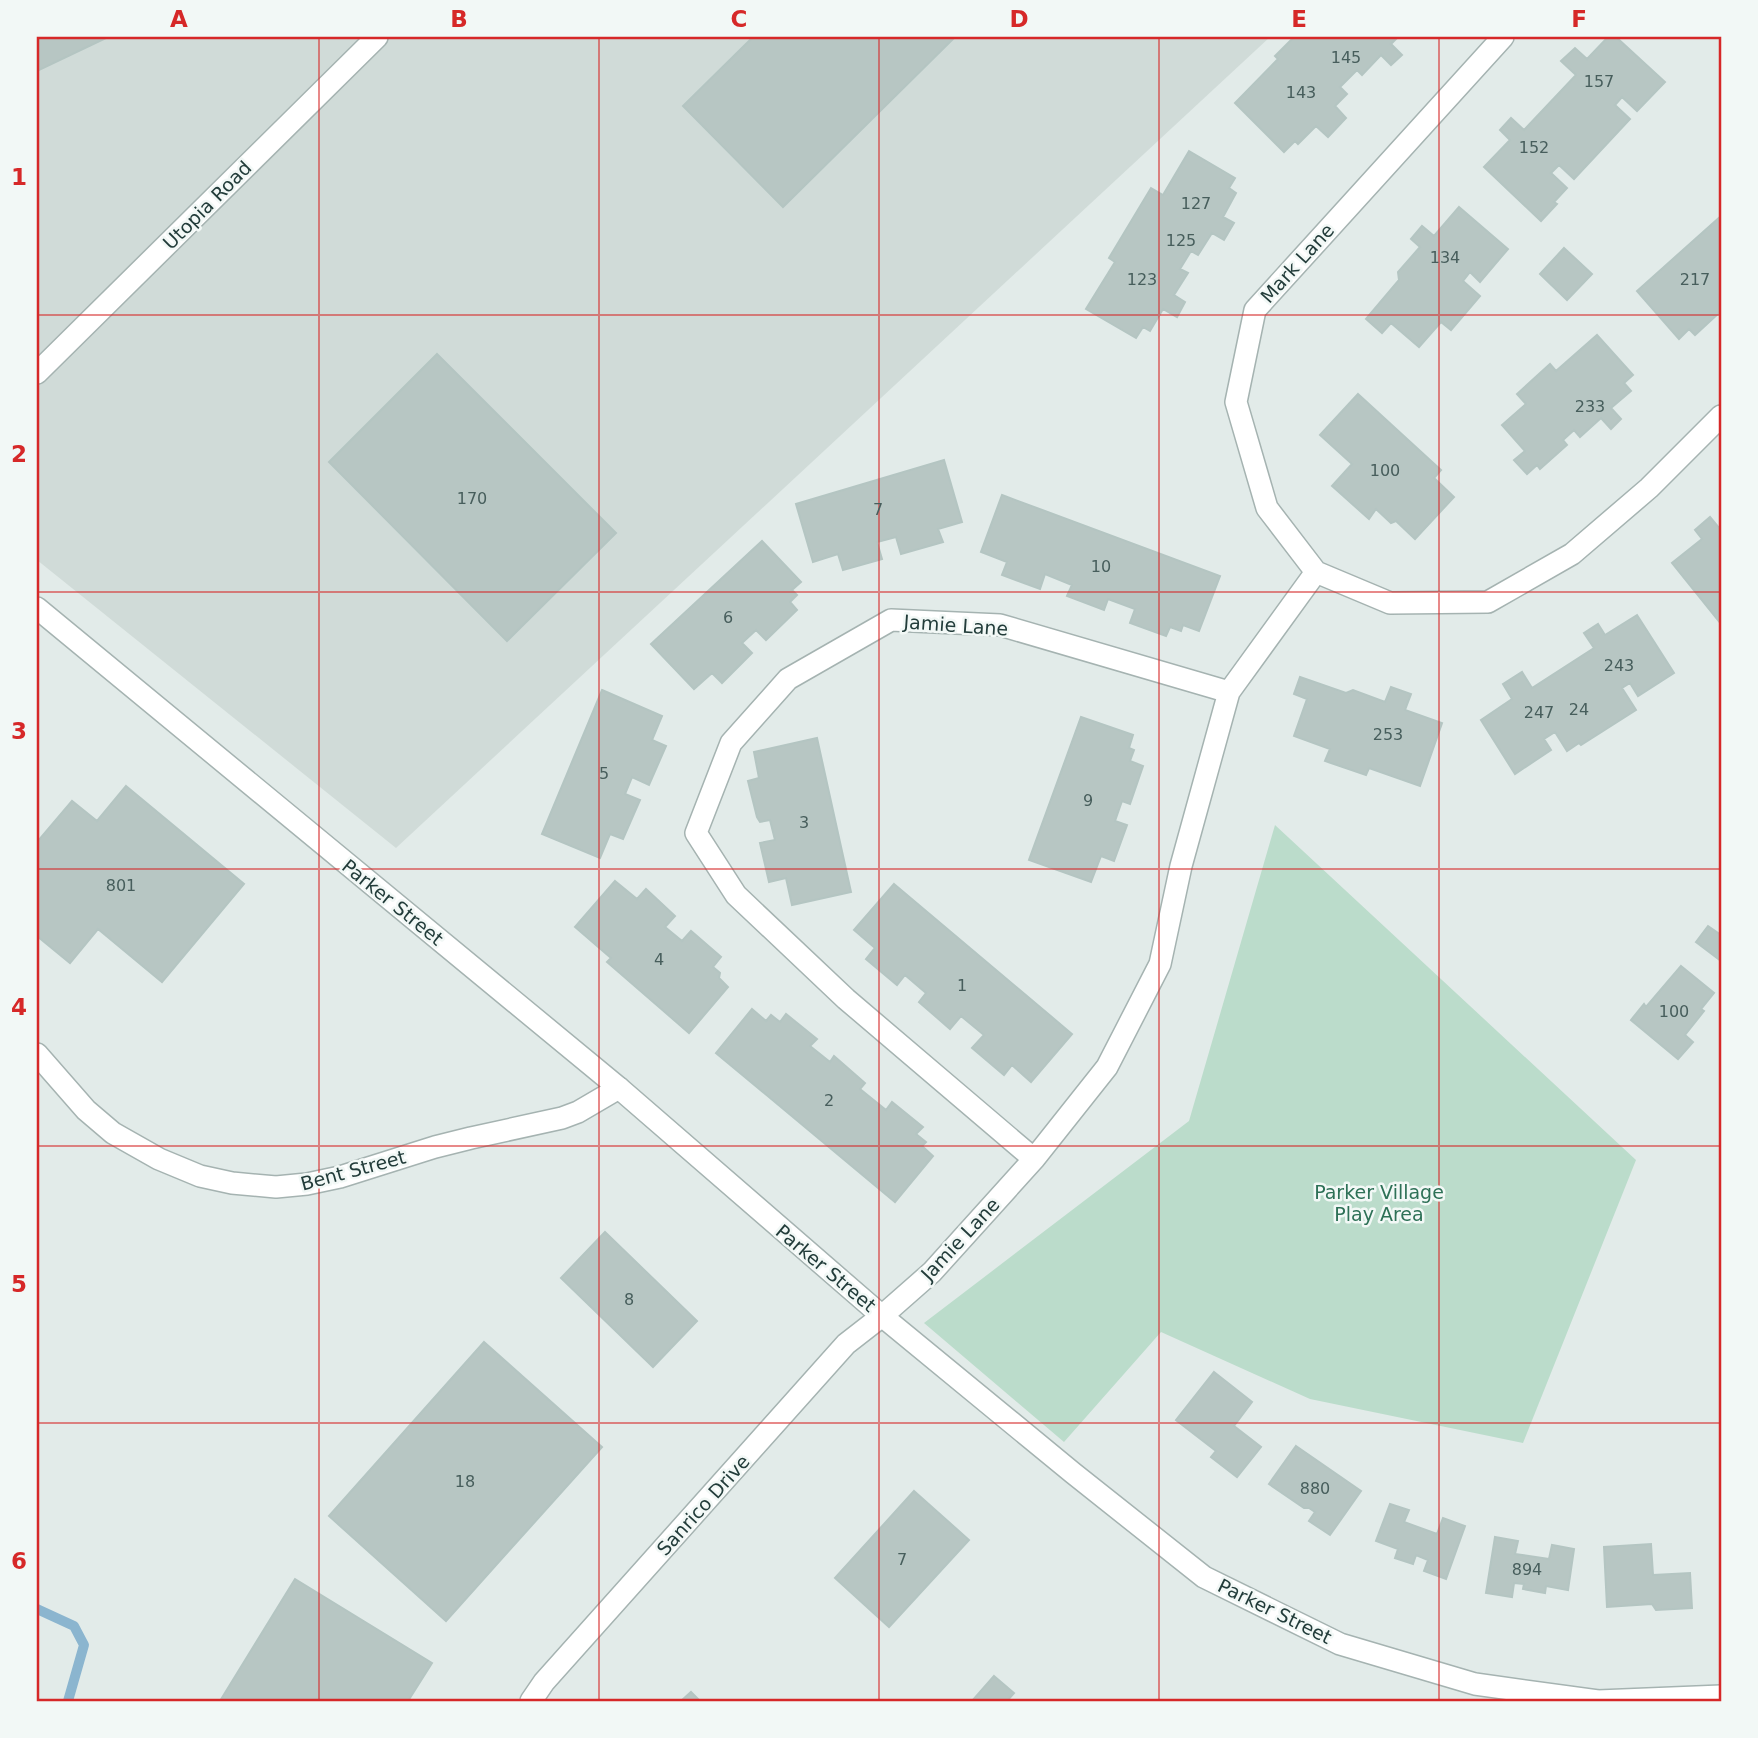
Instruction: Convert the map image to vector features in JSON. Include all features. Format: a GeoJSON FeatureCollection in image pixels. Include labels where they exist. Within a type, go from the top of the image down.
{"type":"FeatureCollection","features":[{"type":"Feature","properties":{"kind":"street","name":"Utopia Road"},"geometry":{"type":"LineString","coordinates":[[37,373],[377,37]]}},
{"type":"Feature","properties":{"kind":"street","name":"Mark Lane"},"geometry":{"type":"LineString","coordinates":[[1503,37],[1255,310],[1236,402],[1267,508],[1316,572],[1390,603],[1488,602],[1572,554],[1649,488],[1721,416]]}},
{"type":"Feature","properties":{"kind":"street"},"geometry":{"type":"LineString","coordinates":[[1230,692],[1316,572]]}},
{"type":"Feature","properties":{"kind":"street","name":"Parker Street"},"geometry":{"type":"LineString","coordinates":[[37,608],[619,1088],[882,1316],[1204,1577],[1340,1644],[1475,1684],[1598,1701],[1721,1696]]}},
{"type":"Feature","properties":{"kind":"street","name":"Jamie Lane"},"geometry":{"type":"LineString","coordinates":[[882,1316],[932,1272],[1034,1159],[1107,1067],[1160,964],[1181,866],[1230,692],[1000,625],[891,620],[788,679],[731,743],[696,833],[736,895],[846,999],[1034,1159]]}},
{"type":"Feature","properties":{"kind":"street","name":"Bent Street"},"geometry":{"type":"LineString","coordinates":[[37,1054],[86,1110],[113,1133],[159,1159],[200,1177],[276,1187],[340,1177],[435,1147],[562,1118],[578,1112],[619,1088]]}},
{"type":"Feature","properties":{"kind":"street","name":"Sanrico Drive"},"geometry":{"type":"LineString","coordinates":[[531,1701],[544,1682],[846,1344],[882,1316]]}},
{"type":"Feature","properties":{"kind":"shaded area"},"geometry":{"type":"Polygon","coordinates":[[[37,37],[1270,37],[396,848],[37,560],[37,37]]]}},
{"type":"Feature","properties":{"kind":"green space","name":"Parker Village Play Area"},"geometry":{"type":"Polygon","coordinates":[[[1275,825],[1636,1160],[1523,1443],[1310,1399],[1161,1332],[1064,1442],[924,1323],[1189,1121],[1275,825]]]}},
{"type":"Feature","properties":{"kind":"building"},"geometry":{"type":"Polygon","coordinates":[[[37,37],[108,37],[37,71],[37,37]]]}},
{"type":"Feature","properties":{"kind":"building"},"geometry":{"type":"Polygon","coordinates":[[[753,37],[955,37],[783,207],[683,106],[753,37]]]}},
{"type":"Feature","properties":{"kind":"building"},"geometry":{"type":"Polygon","coordinates":[[[1294,37],[1398,37],[1391,44],[1402,55],[1391,65],[1381,55],[1362,75],[1357,70],[1340,87],[1347,94],[1335,106],[1346,118],[1328,137],[1316,126],[1298,144],[1295,141],[1284,152],[1235,103],[1278,59],[1275,56],[1294,37]]]}},
{"type":"Feature","properties":{"kind":"building"},"geometry":{"type":"Polygon","coordinates":[[[1608,37],[1616,37],[1665,82],[1637,111],[1622,97],[1615,105],[1630,119],[1574,179],[1559,165],[1551,173],[1567,188],[1541,221],[1484,167],[1510,140],[1500,130],[1511,118],[1524,130],[1576,75],[1561,61],[1575,48],[1587,59],[1608,37]]]}},
{"type":"Feature","properties":{"kind":"building"},"geometry":{"type":"Polygon","coordinates":[[[1189,151],[1235,178],[1229,188],[1236,193],[1223,217],[1234,223],[1224,240],[1212,233],[1198,255],[1191,251],[1180,269],[1188,273],[1174,295],[1185,302],[1177,317],[1163,309],[1150,331],[1143,327],[1136,338],[1086,309],[1115,262],[1109,258],[1151,188],[1163,195],[1189,151]]]}},
{"type":"Feature","properties":{"kind":"building"},"geometry":{"type":"Polygon","coordinates":[[[1459,207],[1508,249],[1480,282],[1470,272],[1463,281],[1480,296],[1451,330],[1441,322],[1419,347],[1391,323],[1382,333],[1366,319],[1399,280],[1398,272],[1420,247],[1411,239],[1422,226],[1434,236],[1459,207]]]}},
{"type":"Feature","properties":{"kind":"building"},"geometry":{"type":"Polygon","coordinates":[[[1721,216],[1721,311],[1695,335],[1689,329],[1679,339],[1637,291],[1721,216]]]}},
{"type":"Feature","properties":{"kind":"building"},"geometry":{"type":"Polygon","coordinates":[[[1564,248],[1592,274],[1567,300],[1540,274],[1564,248]]]}},
{"type":"Feature","properties":{"kind":"building"},"geometry":{"type":"Polygon","coordinates":[[[1597,335],[1633,375],[1624,383],[1631,391],[1611,408],[1621,419],[1611,429],[1601,418],[1580,437],[1574,430],[1563,440],[1567,445],[1540,469],[1537,465],[1527,474],[1514,460],[1525,451],[1502,425],[1526,404],[1517,394],[1550,364],[1556,371],[1597,335]]]}},
{"type":"Feature","properties":{"kind":"building"},"geometry":{"type":"Polygon","coordinates":[[[437,354],[616,533],[507,641],[329,462],[437,354]]]}},
{"type":"Feature","properties":{"kind":"building"},"geometry":{"type":"Polygon","coordinates":[[[1358,394],[1441,470],[1434,478],[1454,497],[1415,539],[1396,521],[1391,523],[1376,509],[1369,519],[1332,486],[1352,464],[1320,435],[1358,394]]]}},
{"type":"Feature","properties":{"kind":"building"},"geometry":{"type":"Polygon","coordinates":[[[944,460],[962,522],[938,529],[943,542],[901,554],[896,537],[877,542],[882,559],[843,570],[838,554],[813,562],[796,504],[944,460]]]}},
{"type":"Feature","properties":{"kind":"building"},"geometry":{"type":"Polygon","coordinates":[[[1002,495],[1220,576],[1199,631],[1183,625],[1181,631],[1170,627],[1166,636],[1130,623],[1135,609],[1108,599],[1104,610],[1067,596],[1072,585],[1045,574],[1040,589],[1002,575],[1007,562],[981,552],[1002,495]]]}},
{"type":"Feature","properties":{"kind":"building"},"geometry":{"type":"Polygon","coordinates":[[[1710,517],[1719,528],[1721,526],[1721,624],[1672,563],[1702,539],[1695,530],[1710,517]]]}},
{"type":"Feature","properties":{"kind":"building"},"geometry":{"type":"Polygon","coordinates":[[[762,541],[801,582],[792,590],[797,595],[790,602],[797,610],[766,640],[756,630],[742,643],[752,653],[722,683],[712,673],[694,689],[651,644],[762,541]]]}},
{"type":"Feature","properties":{"kind":"building"},"geometry":{"type":"Polygon","coordinates":[[[1637,615],[1674,673],[1638,696],[1630,683],[1622,688],[1636,710],[1567,751],[1555,732],[1544,739],[1551,750],[1515,774],[1481,720],[1512,699],[1503,684],[1522,672],[1532,688],[1594,648],[1584,633],[1598,624],[1605,635],[1637,615]]]}},
{"type":"Feature","properties":{"kind":"building"},"geometry":{"type":"Polygon","coordinates":[[[1300,677],[1346,693],[1353,690],[1385,702],[1391,687],[1411,694],[1405,710],[1442,723],[1420,786],[1369,768],[1366,775],[1325,761],[1330,749],[1294,736],[1307,699],[1294,694],[1300,677]]]}},
{"type":"Feature","properties":{"kind":"building"},"geometry":{"type":"Polygon","coordinates":[[[602,690],[662,716],[652,740],[666,746],[649,785],[632,777],[625,794],[640,800],[623,839],[610,834],[600,858],[542,834],[602,690]]]}},
{"type":"Feature","properties":{"kind":"building"},"geometry":{"type":"Polygon","coordinates":[[[1081,717],[1133,735],[1129,748],[1134,750],[1130,761],[1143,766],[1130,804],[1122,801],[1115,821],[1127,825],[1114,861],[1101,856],[1091,882],[1029,860],[1081,717]]]}},
{"type":"Feature","properties":{"kind":"building"},"geometry":{"type":"Polygon","coordinates":[[[817,738],[851,892],[792,905],[786,878],[769,882],[760,843],[775,840],[770,820],[760,822],[757,817],[748,781],[759,778],[754,752],[817,738]]]}},
{"type":"Feature","properties":{"kind":"building"},"geometry":{"type":"Polygon","coordinates":[[[126,786],[244,884],[162,982],[98,929],[70,963],[37,936],[37,842],[72,801],[97,821],[126,786]]]}},
{"type":"Feature","properties":{"kind":"building"},"geometry":{"type":"Polygon","coordinates":[[[615,881],[637,899],[646,889],[675,916],[665,927],[682,941],[691,931],[721,957],[713,967],[728,987],[689,1033],[607,962],[611,958],[575,927],[615,881]]]}},
{"type":"Feature","properties":{"kind":"building"},"geometry":{"type":"Polygon","coordinates":[[[894,884],[1072,1034],[1031,1082],[1012,1065],[1004,1075],[972,1048],[984,1035],[961,1016],[950,1029],[919,1002],[926,993],[905,975],[897,985],[866,959],[875,948],[854,930],[894,884]]]}},
{"type":"Feature","properties":{"kind":"building"},"geometry":{"type":"Polygon","coordinates":[[[1708,926],[1721,935],[1721,961],[1696,942],[1708,926]]]}},
{"type":"Feature","properties":{"kind":"building"},"geometry":{"type":"Polygon","coordinates":[[[1681,966],[1714,993],[1685,1035],[1693,1042],[1678,1059],[1631,1020],[1644,1004],[1646,1007],[1681,966]]]}},
{"type":"Feature","properties":{"kind":"building"},"geometry":{"type":"Polygon","coordinates":[[[752,1009],[766,1021],[771,1015],[780,1022],[786,1014],[817,1039],[810,1046],[830,1062],[834,1056],[865,1083],[860,1089],[886,1110],[892,1102],[923,1127],[916,1134],[926,1142],[922,1146],[933,1156],[895,1202],[716,1053],[752,1009]]]}},
{"type":"Feature","properties":{"kind":"building"},"geometry":{"type":"Polygon","coordinates":[[[605,1232],[697,1321],[653,1367],[561,1278],[605,1232]]]}},
{"type":"Feature","properties":{"kind":"building"},"geometry":{"type":"Polygon","coordinates":[[[484,1342],[602,1447],[446,1621],[329,1516],[484,1342]]]}},
{"type":"Feature","properties":{"kind":"building"},"geometry":{"type":"Polygon","coordinates":[[[1214,1372],[1252,1402],[1234,1426],[1261,1447],[1237,1477],[1211,1457],[1216,1451],[1176,1420],[1214,1372]]]}},
{"type":"Feature","properties":{"kind":"building"},"geometry":{"type":"Polygon","coordinates":[[[1296,1446],[1361,1491],[1330,1535],[1309,1521],[1315,1512],[1304,1508],[1269,1484],[1296,1446]]]}},
{"type":"Feature","properties":{"kind":"building"},"geometry":{"type":"Polygon","coordinates":[[[914,1491],[969,1540],[889,1627],[835,1578],[914,1491]]]}},
{"type":"Feature","properties":{"kind":"building"},"geometry":{"type":"Polygon","coordinates":[[[1390,1504],[1409,1510],[1404,1522],[1437,1534],[1443,1518],[1465,1526],[1446,1579],[1424,1571],[1428,1560],[1416,1555],[1413,1564],[1395,1558],[1398,1549],[1376,1541],[1390,1504]]]}},
{"type":"Feature","properties":{"kind":"building"},"geometry":{"type":"Polygon","coordinates":[[[1495,1537],[1518,1541],[1515,1554],[1549,1559],[1552,1545],[1574,1549],[1568,1590],[1546,1586],[1545,1593],[1523,1589],[1524,1584],[1514,1583],[1512,1597],[1486,1593],[1495,1537]]]}},
{"type":"Feature","properties":{"kind":"building"},"geometry":{"type":"Polygon","coordinates":[[[1651,1544],[1653,1575],[1690,1573],[1692,1608],[1656,1610],[1652,1604],[1607,1607],[1604,1547],[1651,1544]]]}},
{"type":"Feature","properties":{"kind":"building"},"geometry":{"type":"Polygon","coordinates":[[[295,1579],[432,1663],[408,1701],[220,1701],[295,1579]]]}},
{"type":"Feature","properties":{"kind":"building"},"geometry":{"type":"Polygon","coordinates":[[[994,1676],[1014,1693],[1007,1701],[972,1701],[994,1676]]]}},
{"type":"Feature","properties":{"kind":"building"},"geometry":{"type":"Polygon","coordinates":[[[691,1692],[700,1701],[681,1701],[691,1692]]]}},
{"type":"Feature","properties":{"kind":"waterway"},"geometry":{"type":"LineString","coordinates":[[37,1609],[74,1626],[84,1645],[68,1701]]}}]}
